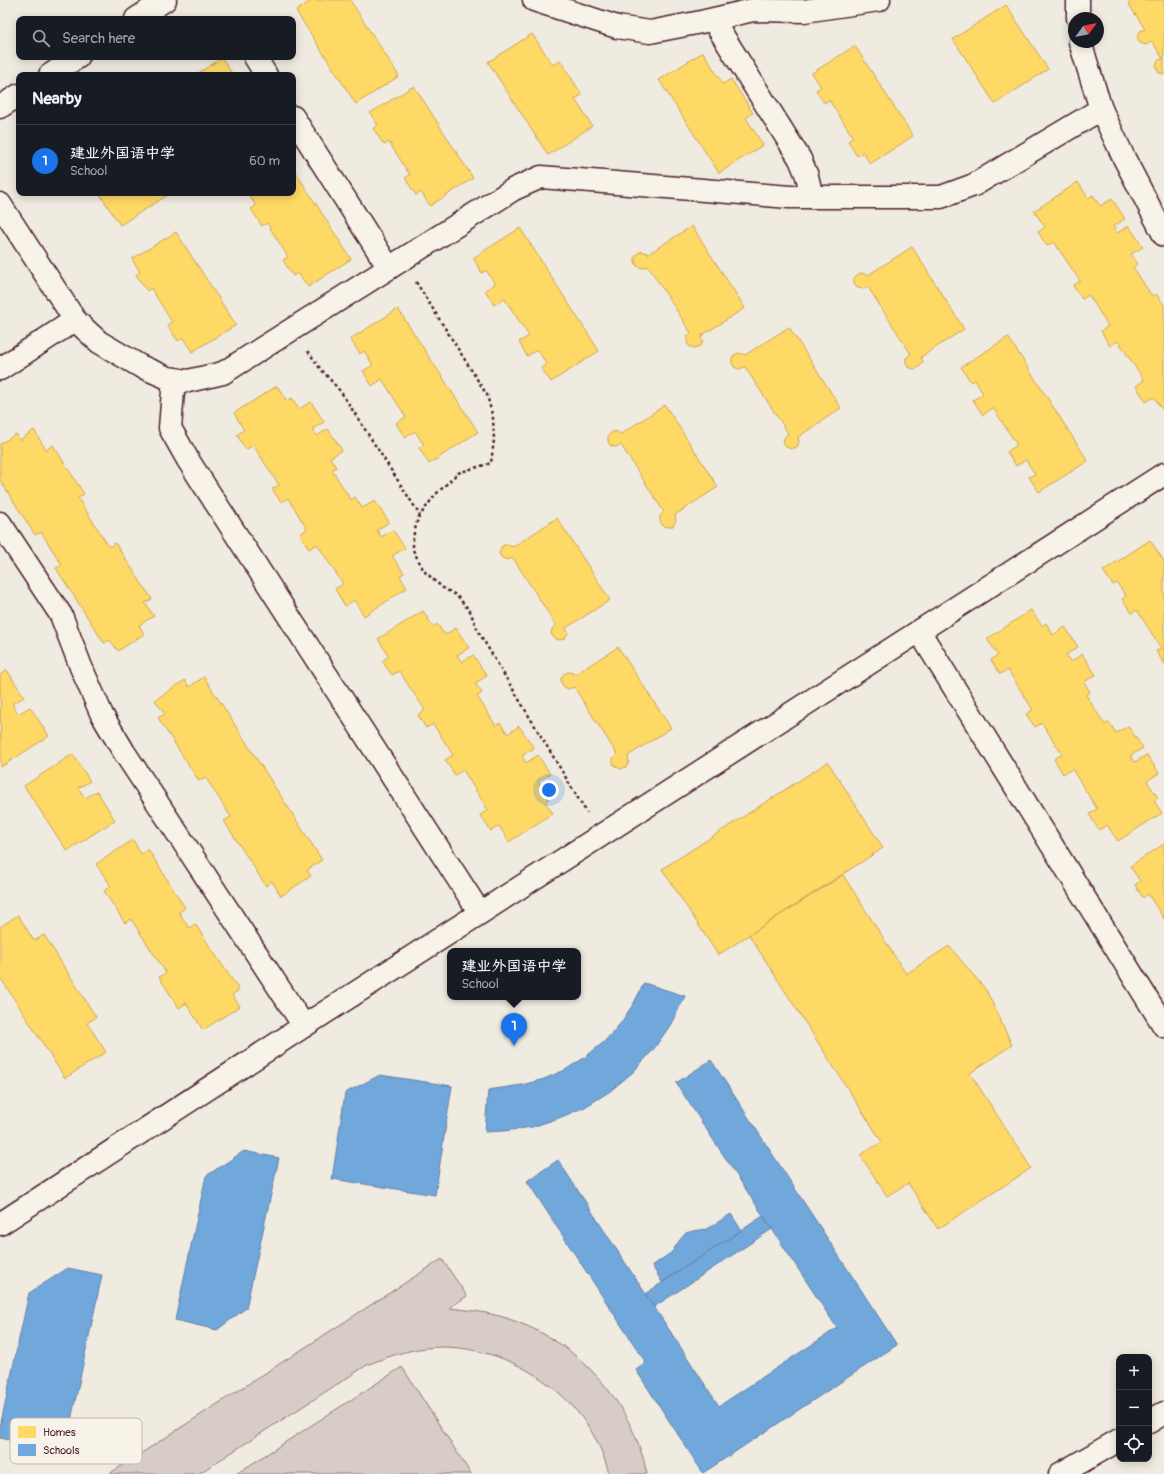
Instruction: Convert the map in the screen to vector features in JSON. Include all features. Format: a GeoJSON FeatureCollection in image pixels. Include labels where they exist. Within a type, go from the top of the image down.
{"type":"FeatureCollection","features":[{"type":"Feature","properties":{"kind":"street"},"geometry":{"type":"LineString","coordinates":[[141,16],[166,0]]}},
{"type":"Feature","properties":{"kind":"street"},"geometry":{"type":"LineString","coordinates":[[534,0],[617,27],[650,32],[713,20],[773,5],[804,11],[879,0]]}},
{"type":"Feature","properties":{"kind":"street"},"geometry":{"type":"LineString","coordinates":[[1078,0],[1078,12]]}},
{"type":"Feature","properties":{"kind":"street"},"geometry":{"type":"LineString","coordinates":[[713,20],[800,159],[807,176],[812,197]]}},
{"type":"Feature","properties":{"kind":"street"},"geometry":{"type":"LineString","coordinates":[[1082,48],[1101,109],[1124,158],[1164,234]]}},
{"type":"Feature","properties":{"kind":"street"},"geometry":{"type":"LineString","coordinates":[[55,72],[73,60]]}},
{"type":"Feature","properties":{"kind":"street"},"geometry":{"type":"LineString","coordinates":[[257,60],[264,72]]}},
{"type":"Feature","properties":{"kind":"street"},"geometry":{"type":"LineString","coordinates":[[0,107],[16,97]]}},
{"type":"Feature","properties":{"kind":"street"},"geometry":{"type":"LineString","coordinates":[[0,204],[75,320],[99,342],[140,366],[168,378],[188,381],[223,373],[514,189],[541,177],[790,197],[941,197],[974,185],[1101,109]]}},
{"type":"Feature","properties":{"kind":"street"},"geometry":{"type":"LineString","coordinates":[[296,121],[396,264]]}},
{"type":"Feature","properties":{"kind":"street"},"geometry":{"type":"LineString","coordinates":[[0,369],[75,320]]}},
{"type":"Feature","properties":{"kind":"street"},"geometry":{"type":"LineString","coordinates":[[174,379],[170,428],[188,460],[480,913]]}},
{"type":"Feature","properties":{"kind":"street"},"geometry":{"type":"LineString","coordinates":[[0,1224],[304,1026],[1164,474]]}},
{"type":"Feature","properties":{"kind":"street"},"geometry":{"type":"LineString","coordinates":[[0,523],[61,615],[81,667],[102,715],[124,752],[304,1026]]}},
{"type":"Feature","properties":{"kind":"street"},"geometry":{"type":"LineString","coordinates":[[919,631],[1164,1026]]}},
{"type":"Feature","properties":{"kind":"street"},"geometry":{"type":"LineString","coordinates":[[1152,1420],[1164,1413]]}},
{"type":"Feature","properties":{"kind":"street"},"geometry":{"type":"LineString","coordinates":[[1060,1474],[1116,1442]]}},
{"type":"Feature","properties":{"kind":"path"},"geometry":{"type":"LineString","coordinates":[[396,264],[487,396],[493,418],[494,440],[492,463],[458,473],[435,494],[420,515],[413,537],[413,550],[424,571],[443,588],[456,595],[470,611],[478,631],[600,836]]}},
{"type":"Feature","properties":{"kind":"path"},"geometry":{"type":"LineString","coordinates":[[293,329],[319,367],[341,392],[420,515]]}},
{"type":"Feature","properties":{"kind":"shaded area"},"geometry":{"type":"Polygon","coordinates":[[[442,1259],[467,1296],[449,1308],[492,1314],[532,1328],[556,1341],[578,1358],[598,1377],[615,1398],[629,1422],[640,1447],[647,1474],[609,1474],[600,1447],[586,1423],[568,1402],[547,1383],[523,1368],[498,1357],[471,1350],[443,1347],[423,1348],[404,1352],[367,1365],[198,1474],[109,1474],[124,1464],[142,1464],[142,1453],[442,1259]]]}},
{"type":"Feature","properties":{"kind":"shaded area"},"geometry":{"type":"Polygon","coordinates":[[[402,1367],[471,1474],[236,1474],[402,1367]]]}},
{"type":"Feature","properties":{"kind":"building: Homes"},"geometry":{"type":"Polygon","coordinates":[[[312,0],[350,0],[399,76],[356,104],[296,11],[312,0]]]}},
{"type":"Feature","properties":{"kind":"building: Homes"},"geometry":{"type":"Polygon","coordinates":[[[1133,0],[1164,0],[1164,74],[1159,73],[1156,66],[1158,60],[1163,59],[1152,41],[1146,45],[1140,43],[1137,37],[1140,31],[1145,29],[1128,3],[1133,0]]]}},
{"type":"Feature","properties":{"kind":"building: Homes"},"geometry":{"type":"Polygon","coordinates":[[[1006,5],[1048,69],[995,104],[953,39],[1006,5]]]}},
{"type":"Feature","properties":{"kind":"building: Homes"},"geometry":{"type":"Polygon","coordinates":[[[532,34],[553,65],[560,60],[582,95],[575,99],[592,126],[548,155],[488,62],[532,34]]]}},
{"type":"Feature","properties":{"kind":"building: Homes"},"geometry":{"type":"Polygon","coordinates":[[[855,46],[913,136],[870,164],[863,152],[857,156],[848,141],[853,137],[829,100],[824,103],[816,90],[821,87],[812,73],[855,46]]]}},
{"type":"Feature","properties":{"kind":"building: Homes"},"geometry":{"type":"Polygon","coordinates":[[[703,52],[723,84],[731,79],[753,113],[746,118],[763,145],[719,173],[659,80],[703,52]]]}},
{"type":"Feature","properties":{"kind":"building: Homes"},"geometry":{"type":"Polygon","coordinates":[[[219,60],[223,60],[231,72],[200,72],[219,60]]]}},
{"type":"Feature","properties":{"kind":"building: Homes"},"geometry":{"type":"Polygon","coordinates":[[[414,86],[473,178],[430,206],[421,192],[416,195],[405,178],[410,175],[389,142],[384,145],[373,128],[378,125],[370,113],[414,86]]]}},
{"type":"Feature","properties":{"kind":"building: Homes"},"geometry":{"type":"Polygon","coordinates":[[[296,173],[351,259],[308,287],[298,273],[293,276],[283,260],[288,257],[267,223],[262,226],[251,209],[256,206],[249,196],[296,196],[296,173]]]}},
{"type":"Feature","properties":{"kind":"building: Homes"},"geometry":{"type":"Polygon","coordinates":[[[1078,182],[1088,198],[1093,195],[1100,206],[1112,199],[1125,219],[1113,226],[1117,233],[1129,226],[1143,247],[1131,254],[1137,264],[1133,267],[1152,296],[1156,294],[1164,305],[1164,412],[1154,397],[1146,402],[1136,386],[1144,380],[1118,341],[1110,346],[1101,331],[1108,326],[1089,295],[1082,299],[1073,286],[1080,281],[1054,242],[1047,246],[1038,232],[1045,227],[1034,211],[1078,182]]]}},
{"type":"Feature","properties":{"kind":"building: Homes"},"geometry":{"type":"Polygon","coordinates":[[[101,196],[166,196],[120,225],[101,196]]]}},
{"type":"Feature","properties":{"kind":"building: Homes"},"geometry":{"type":"Polygon","coordinates":[[[692,226],[745,308],[701,336],[703,341],[700,346],[694,348],[689,346],[687,342],[687,337],[691,333],[648,266],[642,268],[637,266],[635,262],[635,257],[638,253],[642,251],[648,254],[692,226]]]}},
{"type":"Feature","properties":{"kind":"building: Homes"},"geometry":{"type":"Polygon","coordinates":[[[520,228],[599,351],[551,382],[541,368],[547,364],[537,350],[527,356],[519,342],[529,336],[504,298],[494,305],[485,290],[495,284],[486,270],[482,273],[473,258],[520,228]]]}},
{"type":"Feature","properties":{"kind":"building: Homes"},"geometry":{"type":"Polygon","coordinates":[[[176,232],[236,325],[192,352],[183,338],[178,341],[167,325],[172,322],[151,288],[147,291],[136,275],[140,272],[132,259],[176,232]]]}},
{"type":"Feature","properties":{"kind":"building: Homes"},"geometry":{"type":"Polygon","coordinates":[[[912,247],[964,329],[921,357],[923,362],[919,367],[914,369],[908,367],[906,363],[906,358],[911,354],[868,287],[862,289],[856,287],[854,283],[854,278],[857,275],[861,273],[868,275],[912,247]]]}},
{"type":"Feature","properties":{"kind":"building: Homes"},"geometry":{"type":"Polygon","coordinates":[[[398,309],[478,432],[429,464],[419,448],[424,445],[415,431],[405,438],[396,423],[406,417],[382,379],[372,386],[363,371],[373,365],[364,351],[360,354],[350,339],[398,309]]]}},
{"type":"Feature","properties":{"kind":"building: Homes"},"geometry":{"type":"Polygon","coordinates":[[[789,327],[841,408],[798,437],[799,442],[797,447],[791,449],[786,447],[783,443],[784,438],[788,433],[745,367],[739,369],[734,367],[732,363],[732,358],[734,355],[739,353],[745,355],[789,327]]]}},
{"type":"Feature","properties":{"kind":"building: Homes"},"geometry":{"type":"Polygon","coordinates":[[[1008,337],[1088,461],[1039,492],[1029,477],[1035,474],[1026,460],[1016,466],[1007,452],[1017,445],[993,408],[983,415],[973,400],[983,394],[975,380],[971,382],[961,367],[1008,337]]]}},
{"type":"Feature","properties":{"kind":"building: Homes"},"geometry":{"type":"Polygon","coordinates":[[[277,386],[287,401],[292,398],[299,409],[311,402],[324,422],[312,429],[317,436],[328,429],[342,450],[330,458],[336,467],[332,470],[351,500],[355,497],[362,508],[375,501],[389,522],[377,530],[381,537],[393,530],[405,548],[392,556],[404,573],[400,576],[407,588],[364,616],[354,600],[345,606],[335,589],[343,584],[317,544],[309,549],[300,534],[307,529],[288,498],[281,502],[272,489],[279,485],[253,445],[246,450],[237,435],[244,430],[234,413],[277,386]]]}},
{"type":"Feature","properties":{"kind":"building: Homes"},"geometry":{"type":"Polygon","coordinates":[[[665,405],[718,487],[675,515],[676,520],[673,526],[667,527],[662,525],[660,521],[660,516],[664,512],[621,445],[615,447],[610,445],[608,441],[608,436],[611,433],[615,431],[621,434],[665,405]]]}},
{"type":"Feature","properties":{"kind":"building: Homes"},"geometry":{"type":"Polygon","coordinates":[[[34,430],[46,450],[53,445],[84,494],[78,498],[109,547],[115,543],[152,599],[145,603],[154,616],[139,625],[144,634],[118,651],[110,640],[104,643],[56,568],[62,565],[41,532],[35,535],[0,480],[0,444],[16,434],[20,440],[34,430]]]}},
{"type":"Feature","properties":{"kind":"building: Homes"},"geometry":{"type":"Polygon","coordinates":[[[557,518],[610,600],[566,628],[568,633],[565,638],[559,640],[554,638],[551,634],[552,629],[556,625],[513,558],[507,560],[502,558],[499,554],[502,546],[507,544],[513,547],[557,518]]]}},
{"type":"Feature","properties":{"kind":"building: Homes"},"geometry":{"type":"Polygon","coordinates":[[[1150,540],[1164,561],[1164,664],[1156,651],[1161,648],[1137,610],[1132,613],[1122,599],[1126,596],[1117,583],[1113,585],[1103,571],[1150,540]]]}},
{"type":"Feature","properties":{"kind":"building: Homes"},"geometry":{"type":"Polygon","coordinates":[[[1031,610],[1042,626],[1046,623],[1053,635],[1065,627],[1078,647],[1066,655],[1071,662],[1082,654],[1096,675],[1084,682],[1090,692],[1086,695],[1105,725],[1109,722],[1116,733],[1128,726],[1143,748],[1130,756],[1135,762],[1147,755],[1159,773],[1147,781],[1158,798],[1154,801],[1162,813],[1118,841],[1107,825],[1099,830],[1089,814],[1097,809],[1072,769],[1063,774],[1054,759],[1062,754],[1042,723],[1035,727],[1026,714],[1033,710],[1008,670],[1000,674],[991,660],[998,655],[987,639],[1031,610]]]}},
{"type":"Feature","properties":{"kind":"building: Homes"},"geometry":{"type":"Polygon","coordinates":[[[423,611],[433,627],[437,624],[445,635],[456,628],[469,648],[457,655],[462,662],[473,655],[487,676],[475,683],[482,693],[477,696],[496,726],[500,723],[508,734],[519,726],[534,748],[522,756],[526,763],[538,755],[550,774],[538,781],[549,799],[545,802],[553,813],[509,842],[499,826],[491,831],[480,815],[488,810],[463,770],[455,775],[445,760],[453,755],[433,724],[426,728],[418,715],[425,710],[399,671],[392,675],[382,661],[389,656],[378,639],[423,611]]]}},
{"type":"Feature","properties":{"kind":"building: Homes"},"geometry":{"type":"Polygon","coordinates":[[[618,647],[671,728],[628,756],[629,762],[626,767],[621,769],[613,763],[613,758],[617,754],[574,687],[568,689],[563,686],[561,682],[561,678],[564,674],[568,672],[573,673],[574,675],[618,647]]]}},
{"type":"Feature","properties":{"kind":"building: Homes"},"geometry":{"type":"Polygon","coordinates":[[[7,670],[24,697],[12,704],[18,714],[30,707],[49,736],[1,767],[0,675],[7,670]]]}},
{"type":"Feature","properties":{"kind":"building: Homes"},"geometry":{"type":"Polygon","coordinates":[[[204,677],[322,860],[307,870],[311,876],[281,896],[272,881],[266,886],[224,821],[231,817],[206,778],[199,781],[158,718],[165,714],[155,700],[185,680],[189,687],[204,677]]]}},
{"type":"Feature","properties":{"kind":"building: Homes"},"geometry":{"type":"Polygon","coordinates":[[[73,754],[90,781],[78,788],[85,798],[97,791],[115,820],[67,851],[24,786],[73,754]]]}},
{"type":"Feature","properties":{"kind":"building: Homes"},"geometry":{"type":"Polygon","coordinates":[[[828,762],[883,848],[718,955],[662,869],[828,762]]]}},
{"type":"Feature","properties":{"kind":"building: Homes"},"geometry":{"type":"Polygon","coordinates":[[[133,840],[141,854],[148,849],[185,908],[179,912],[189,928],[195,924],[239,990],[232,995],[240,1006],[203,1030],[186,1003],[179,1008],[159,977],[166,973],[131,919],[125,923],[104,891],[111,886],[96,864],[133,840]]]}},
{"type":"Feature","properties":{"kind":"building: Homes"},"geometry":{"type":"Polygon","coordinates":[[[1164,844],[1164,919],[1148,894],[1143,898],[1135,885],[1140,881],[1130,866],[1164,844]]]}},
{"type":"Feature","properties":{"kind":"building: Homes"},"geometry":{"type":"Polygon","coordinates":[[[843,875],[906,974],[949,946],[986,990],[1012,1045],[970,1073],[1031,1168],[938,1229],[908,1183],[887,1196],[860,1155],[882,1142],[749,935],[843,875]]]}},
{"type":"Feature","properties":{"kind":"building: Homes"},"geometry":{"type":"Polygon","coordinates":[[[18,915],[34,941],[44,935],[96,1017],[87,1023],[106,1052],[65,1078],[0,977],[0,927],[18,915]]]}},
{"type":"Feature","properties":{"kind":"building: Schools"},"geometry":{"type":"Polygon","coordinates":[[[644,983],[685,996],[671,1024],[653,1050],[632,1073],[609,1092],[585,1107],[559,1118],[532,1127],[485,1132],[488,1090],[522,1085],[544,1079],[565,1070],[584,1058],[604,1042],[620,1024],[634,1003],[644,983]]]}},
{"type":"Feature","properties":{"kind":"building: Schools"},"geometry":{"type":"Polygon","coordinates":[[[711,1060],[897,1345],[703,1473],[636,1370],[646,1363],[527,1181],[558,1160],[719,1406],[837,1328],[676,1083],[711,1060]]]}},
{"type":"Feature","properties":{"kind":"building: Schools"},"geometry":{"type":"Polygon","coordinates":[[[380,1075],[452,1086],[435,1195],[332,1179],[345,1093],[380,1075]]]}},
{"type":"Feature","properties":{"kind":"building: Schools"},"geometry":{"type":"Polygon","coordinates":[[[244,1151],[279,1158],[246,1308],[217,1330],[175,1320],[206,1176],[244,1151]]]}},
{"type":"Feature","properties":{"kind":"building: Schools"},"geometry":{"type":"Polygon","coordinates":[[[731,1214],[742,1231],[662,1282],[652,1266],[672,1252],[686,1233],[707,1229],[731,1214]]]}},
{"type":"Feature","properties":{"kind":"building: Schools"},"geometry":{"type":"Polygon","coordinates":[[[763,1216],[772,1229],[654,1307],[645,1294],[763,1216]]]}},
{"type":"Feature","properties":{"kind":"building: Schools"},"geometry":{"type":"Polygon","coordinates":[[[68,1268],[102,1275],[71,1418],[10,1418],[10,1440],[0,1438],[0,1427],[29,1293],[68,1268]]]}},
{"type":"Feature","properties":{"kind":"place","name":"建业外国语中学"},"geometry":{"type":"Point","coordinates":[514,1046]}}]}
